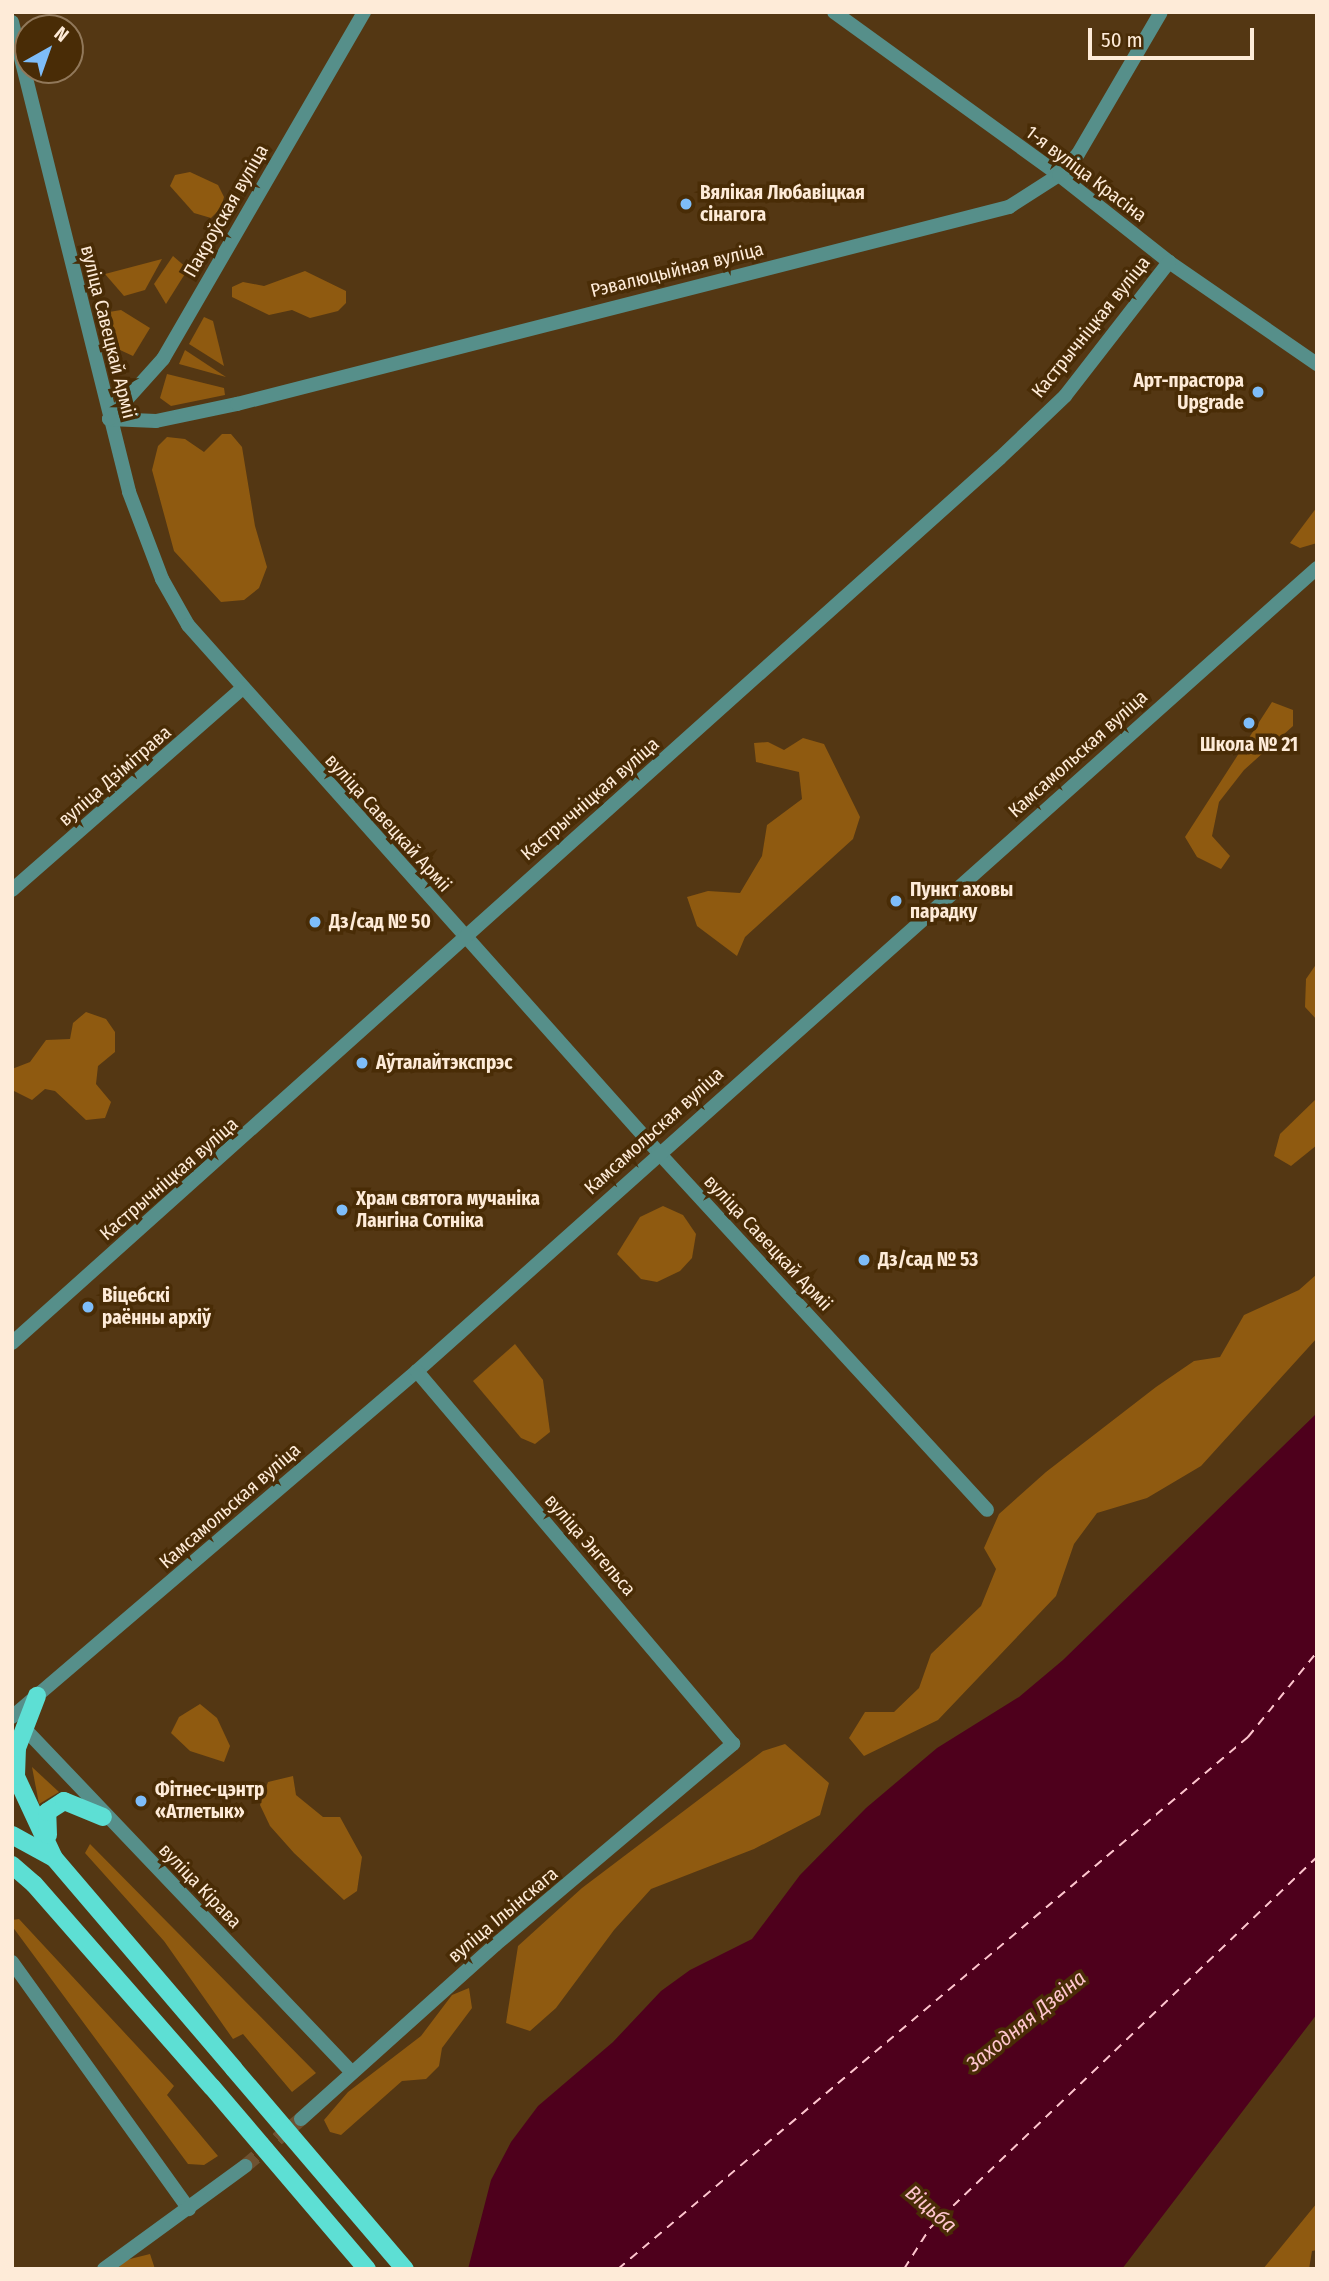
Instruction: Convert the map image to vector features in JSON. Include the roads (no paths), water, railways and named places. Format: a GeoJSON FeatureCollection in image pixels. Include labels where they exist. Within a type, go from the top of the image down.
{"type":"FeatureCollection","features":[{"type":"Feature","properties":{"kind":"main road"},"geometry":{"type":"LineString","coordinates":[[37,1696],[17,1722],[14,1772],[54,1858],[405,2269]]}},
{"type":"Feature","properties":{"kind":"main road"},"geometry":{"type":"LineString","coordinates":[[54,1858],[44,1820],[53,1805],[76,1803],[103,1817]]}},
{"type":"Feature","properties":{"kind":"main road"},"geometry":{"type":"LineString","coordinates":[[12,1835],[54,1858]]}},
{"type":"Feature","properties":{"kind":"main road"},"geometry":{"type":"LineString","coordinates":[[12,1865],[34,1884],[367,2269]]}},
{"type":"Feature","properties":{"kind":"main road"},"geometry":{"type":"LineString","coordinates":[[12,1875],[34,1884]]}},
{"type":"Feature","properties":{"kind":"street","name":"Пакроўская вуліца"},"geometry":{"type":"LineString","coordinates":[[109,419],[163,359],[364,12]]}},
{"type":"Feature","properties":{"kind":"street","name":"1-я вуліца Красіна"},"geometry":{"type":"LineString","coordinates":[[834,12],[1059,175],[1169,262],[1317,364]]}},
{"type":"Feature","properties":{"kind":"street","name":"Рэвалюцыйная вуліца"},"geometry":{"type":"LineString","coordinates":[[109,419],[156,421],[237,404],[996,210],[1059,175],[1092,134],[1161,12]]}},
{"type":"Feature","properties":{"kind":"street","name":"вуліца Савецкай Арміі"},"geometry":{"type":"LineString","coordinates":[[12,22],[128,492],[162,579],[196,636],[658,1152],[987,1510]]}},
{"type":"Feature","properties":{"kind":"street","name":"Кастрычніцкая вуліца"},"geometry":{"type":"LineString","coordinates":[[12,1343],[1065,396],[1169,262]]}},
{"type":"Feature","properties":{"kind":"street","name":"Камсамольская вуліца"},"geometry":{"type":"LineString","coordinates":[[37,1696],[417,1371],[658,1152],[1317,568]]}},
{"type":"Feature","properties":{"kind":"street","name":"вуліца Дзімітрава"},"geometry":{"type":"LineString","coordinates":[[12,890],[242,689]]}},
{"type":"Feature","properties":{"kind":"street","name":"вуліца Энгельса"},"geometry":{"type":"LineString","coordinates":[[417,1371],[733,1744]]}},
{"type":"Feature","properties":{"kind":"street","name":"вуліца Кірава"},"geometry":{"type":"LineString","coordinates":[[17,1722],[103,1817],[351,2073]]}},
{"type":"Feature","properties":{"kind":"street","name":"вуліца Ільінскага"},"geometry":{"type":"LineString","coordinates":[[301,2119],[733,1744]]}},
{"type":"Feature","properties":{"kind":"street"},"geometry":{"type":"LineString","coordinates":[[12,1962],[189,2209]]}},
{"type":"Feature","properties":{"kind":"street"},"geometry":{"type":"LineString","coordinates":[[104,2269],[245,2166]]}},
{"type":"Feature","properties":{"kind":"water"},"geometry":{"type":"Polygon","coordinates":[[[1317,1413],[1317,2014],[1122,2269],[468,2269],[491,2180],[511,2142],[538,2106],[613,2042],[661,1991],[690,1970],[752,1939],[800,1875],[866,1808],[937,1748],[1019,1697],[1063,1660],[1317,1413]]]}},
{"type":"Feature","properties":{"kind":"tunnel"},"geometry":{"type":"LineString","coordinates":[[245,2166],[301,2119]]}},
{"type":"Feature","properties":{"kind":"place","name":"Вялікая Любавіцкая сінагога"},"geometry":{"type":"Point","coordinates":[686,204]}},
{"type":"Feature","properties":{"kind":"place","name":"Арт-прастора Upgrade"},"geometry":{"type":"Point","coordinates":[1258,392]}},
{"type":"Feature","properties":{"kind":"place","name":"Школа № 21"},"geometry":{"type":"Point","coordinates":[1249,723]}},
{"type":"Feature","properties":{"kind":"place","name":"Пункт аховы парадку"},"geometry":{"type":"Point","coordinates":[896,901]}},
{"type":"Feature","properties":{"kind":"place","name":"Дз/сад № 50"},"geometry":{"type":"Point","coordinates":[315,922]}},
{"type":"Feature","properties":{"kind":"place","name":"Аўталайтэкспрэс"},"geometry":{"type":"Point","coordinates":[362,1063]}},
{"type":"Feature","properties":{"kind":"place","name":"Храм святога мучаніка Лангіна Сотніка"},"geometry":{"type":"Point","coordinates":[342,1210]}},
{"type":"Feature","properties":{"kind":"place","name":"Дз/сад № 53"},"geometry":{"type":"Point","coordinates":[864,1260]}},
{"type":"Feature","properties":{"kind":"place","name":"Віцебскі раённы архіў"},"geometry":{"type":"Point","coordinates":[88,1307]}},
{"type":"Feature","properties":{"kind":"place","name":"Фітнес-цэнтр «Атлетык»"},"geometry":{"type":"Point","coordinates":[141,1801]}},
{"type":"Feature","properties":{"kind":"water label","name":"Заходняя Дзвіна"},"geometry":{"type":"Point","coordinates":[1026,2021]}},
{"type":"Feature","properties":{"kind":"water label","name":"Віцьба"},"geometry":{"type":"Point","coordinates":[931,2209]}}]}
